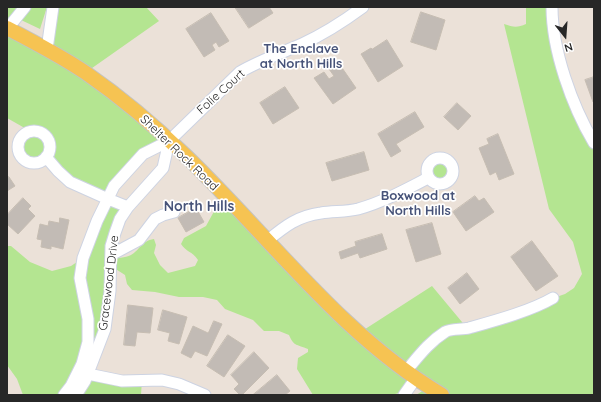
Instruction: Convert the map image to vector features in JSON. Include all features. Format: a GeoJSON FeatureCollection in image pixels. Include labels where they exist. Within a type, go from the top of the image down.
{"type":"FeatureCollection","features":[{"type":"Feature","properties":{"kind":"main road","name":"Shelter Rock Road"},"geometry":{"type":"LineString","coordinates":[[7,28],[47,49],[85,73],[131,106],[186,156],[267,241],[359,333],[411,375],[442,395]]}},
{"type":"Feature","properties":{"kind":"street"},"geometry":{"type":"LineString","coordinates":[[7,28],[25,7]]}},
{"type":"Feature","properties":{"kind":"street"},"geometry":{"type":"LineString","coordinates":[[47,49],[53,7]]}},
{"type":"Feature","properties":{"kind":"street","name":"Folie Court"},"geometry":{"type":"LineString","coordinates":[[169,141],[240,72],[251,65],[304,43],[328,31],[363,7]]}},
{"type":"Feature","properties":{"kind":"street"},"geometry":{"type":"LineString","coordinates":[[552,7],[552,21],[563,74],[583,125],[594,143]]}},
{"type":"Feature","properties":{"kind":"street","name":"Gracewood Drive"},"geometry":{"type":"LineString","coordinates":[[64,395],[84,372],[88,342],[88,319],[80,278],[83,258],[97,221],[114,186],[143,154],[169,141]]}},
{"type":"Feature","properties":{"kind":"street","name":"Gracewood Drive"},"geometry":{"type":"LineString","coordinates":[[76,395],[84,372],[105,329],[110,291],[112,246],[120,219],[128,207],[163,168],[169,141]]}},
{"type":"Feature","properties":{"kind":"street"},"geometry":{"type":"LineString","coordinates":[[46,157],[70,182],[128,207]]}},
{"type":"Feature","properties":{"kind":"street"},"geometry":{"type":"LineString","coordinates":[[267,241],[285,226],[302,217],[320,213],[356,209],[383,201],[428,178]]}},
{"type":"Feature","properties":{"kind":"street"},"geometry":{"type":"LineString","coordinates":[[111,255],[139,240],[156,219],[174,212]]}},
{"type":"Feature","properties":{"kind":"street"},"geometry":{"type":"LineString","coordinates":[[404,395],[411,375],[432,341],[446,331],[467,328],[541,306],[553,298]]}},
{"type":"Feature","properties":{"kind":"street"},"geometry":{"type":"LineString","coordinates":[[84,372],[122,381],[162,380],[180,384],[205,395]]}},
{"type":"Feature","properties":{"kind":"green space"},"geometry":{"type":"Polygon","coordinates":[[[7,7],[25,7],[8,28],[47,49],[53,7],[146,7],[159,21],[85,73],[169,141],[143,154],[108,199],[128,207],[111,258],[131,255],[143,244],[154,239],[156,245],[154,253],[160,265],[168,273],[195,266],[198,260],[181,244],[184,238],[206,226],[223,195],[359,333],[432,286],[467,328],[565,294],[574,288],[582,274],[573,242],[549,209],[504,24],[515,27],[526,24],[526,7],[547,7],[563,74],[594,143],[594,395],[416,395],[429,387],[416,378],[407,391],[391,395],[313,395],[297,369],[298,358],[308,352],[308,349],[298,346],[289,335],[279,331],[264,331],[253,320],[225,309],[217,300],[203,297],[179,297],[155,292],[132,290],[127,284],[125,275],[111,266],[110,291],[88,374],[142,380],[141,395],[23,395],[17,379],[7,365],[7,246],[11,246],[30,262],[52,271],[71,266],[83,258],[108,200],[43,160],[28,162],[19,154],[19,142],[23,136],[30,131],[7,118],[7,7]]]}},
{"type":"Feature","properties":{"kind":"green space"},"geometry":{"type":"Polygon","coordinates":[[[30,7],[47,7],[40,29],[21,20],[30,7]]]}},
{"type":"Feature","properties":{"kind":"green space"},"geometry":{"type":"Polygon","coordinates":[[[440,158],[449,162],[453,171],[449,180],[440,184],[431,180],[427,171],[431,162],[440,158]]]}},
{"type":"Feature","properties":{"kind":"building"},"geometry":{"type":"Polygon","coordinates":[[[235,7],[269,7],[273,13],[249,28],[235,7]]]}},
{"type":"Feature","properties":{"kind":"building"},"geometry":{"type":"Polygon","coordinates":[[[421,12],[445,20],[436,50],[411,42],[421,12]]]}},
{"type":"Feature","properties":{"kind":"building"},"geometry":{"type":"Polygon","coordinates":[[[211,13],[229,41],[219,47],[216,42],[212,45],[215,50],[204,57],[186,29],[211,13]]]}},
{"type":"Feature","properties":{"kind":"building"},"geometry":{"type":"Polygon","coordinates":[[[387,40],[403,66],[378,82],[361,54],[387,40]]]}},
{"type":"Feature","properties":{"kind":"building"},"geometry":{"type":"Polygon","coordinates":[[[338,62],[356,88],[333,104],[314,78],[324,72],[329,79],[334,76],[329,69],[338,62]]]}},
{"type":"Feature","properties":{"kind":"building"},"geometry":{"type":"Polygon","coordinates":[[[594,77],[594,102],[593,102],[585,80],[594,77]]]}},
{"type":"Feature","properties":{"kind":"building"},"geometry":{"type":"Polygon","coordinates":[[[285,87],[299,108],[273,124],[260,103],[285,87]]]}},
{"type":"Feature","properties":{"kind":"building"},"geometry":{"type":"Polygon","coordinates":[[[457,103],[471,116],[458,130],[444,117],[457,103]]]}},
{"type":"Feature","properties":{"kind":"building"},"geometry":{"type":"Polygon","coordinates":[[[415,112],[424,127],[396,144],[401,151],[391,157],[378,134],[415,112]]]}},
{"type":"Feature","properties":{"kind":"building"},"geometry":{"type":"Polygon","coordinates":[[[498,134],[514,174],[499,180],[496,172],[490,175],[479,148],[489,144],[487,139],[498,134]]]}},
{"type":"Feature","properties":{"kind":"building"},"geometry":{"type":"Polygon","coordinates":[[[364,152],[369,170],[332,181],[326,163],[364,152]]]}},
{"type":"Feature","properties":{"kind":"building"},"geometry":{"type":"Polygon","coordinates":[[[9,177],[15,186],[7,191],[7,178],[9,177]]]}},
{"type":"Feature","properties":{"kind":"building"},"geometry":{"type":"Polygon","coordinates":[[[475,196],[479,201],[484,198],[494,212],[466,231],[453,212],[475,196]]]}},
{"type":"Feature","properties":{"kind":"building"},"geometry":{"type":"Polygon","coordinates":[[[23,198],[31,206],[28,209],[35,216],[18,234],[7,224],[7,215],[23,198]]]}},
{"type":"Feature","properties":{"kind":"building"},"geometry":{"type":"Polygon","coordinates":[[[196,208],[204,222],[186,232],[178,218],[196,208]]]}},
{"type":"Feature","properties":{"kind":"building"},"geometry":{"type":"Polygon","coordinates":[[[60,218],[69,220],[63,249],[51,246],[51,249],[41,247],[42,240],[37,239],[40,224],[48,226],[49,221],[59,223],[60,218]]]}},
{"type":"Feature","properties":{"kind":"building"},"geometry":{"type":"Polygon","coordinates":[[[432,223],[441,254],[416,262],[406,230],[432,223]]]}},
{"type":"Feature","properties":{"kind":"building"},"geometry":{"type":"Polygon","coordinates":[[[382,234],[387,249],[360,258],[358,253],[341,259],[339,252],[356,246],[355,242],[382,234]]]}},
{"type":"Feature","properties":{"kind":"building"},"geometry":{"type":"Polygon","coordinates":[[[532,241],[558,276],[536,291],[511,257],[532,241]]]}},
{"type":"Feature","properties":{"kind":"building"},"geometry":{"type":"Polygon","coordinates":[[[467,273],[479,289],[460,304],[448,288],[467,273]]]}},
{"type":"Feature","properties":{"kind":"building"},"geometry":{"type":"Polygon","coordinates":[[[128,305],[153,308],[150,333],[137,332],[135,346],[124,345],[128,305]]]}},
{"type":"Feature","properties":{"kind":"building"},"geometry":{"type":"Polygon","coordinates":[[[163,310],[187,317],[179,344],[168,341],[170,333],[158,330],[163,310]]]}},
{"type":"Feature","properties":{"kind":"building"},"geometry":{"type":"Polygon","coordinates":[[[214,321],[222,324],[207,356],[195,351],[191,358],[181,353],[193,326],[208,333],[214,321]]]}},
{"type":"Feature","properties":{"kind":"building"},"geometry":{"type":"Polygon","coordinates":[[[228,335],[245,346],[224,377],[207,366],[228,335]]]}},
{"type":"Feature","properties":{"kind":"building"},"geometry":{"type":"Polygon","coordinates":[[[254,352],[269,368],[242,395],[240,395],[234,389],[239,384],[231,375],[254,352]]]}},
{"type":"Feature","properties":{"kind":"building"},"geometry":{"type":"Polygon","coordinates":[[[277,375],[290,391],[285,395],[253,395],[277,375]]]}},
{"type":"Feature","properties":{"kind":"district","name":"The Enclave at North Hills"},"geometry":{"type":"Point","coordinates":[301,56]}},
{"type":"Feature","properties":{"kind":"district","name":"Boxwood at North Hills"},"geometry":{"type":"Point","coordinates":[418,204]}},
{"type":"Feature","properties":{"kind":"district","name":"North Hills"},"geometry":{"type":"Point","coordinates":[199,207]}}]}
